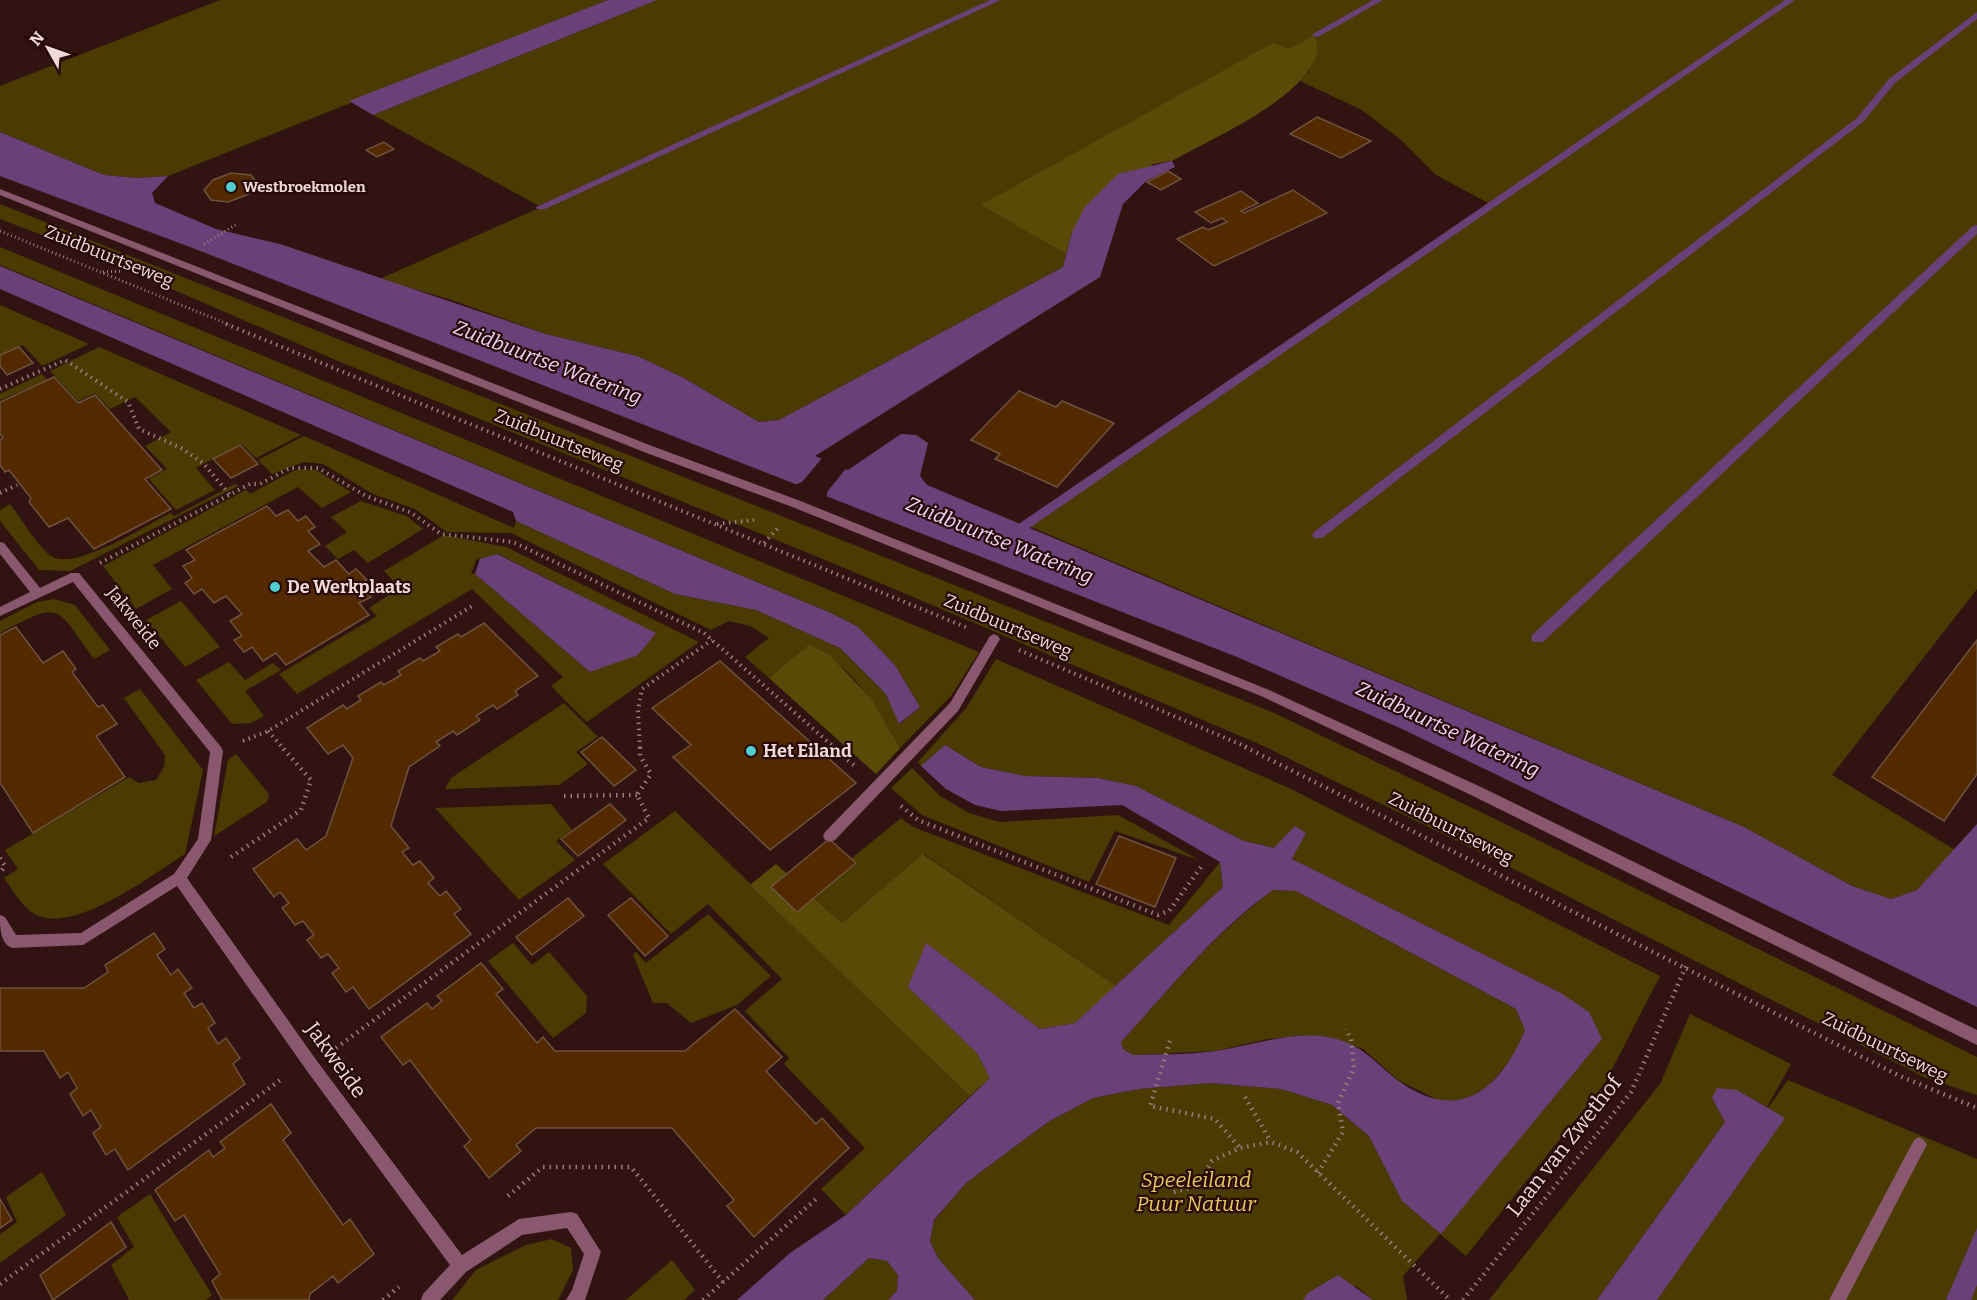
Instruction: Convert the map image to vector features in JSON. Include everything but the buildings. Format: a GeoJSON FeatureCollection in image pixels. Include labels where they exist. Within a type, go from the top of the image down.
{"type":"FeatureCollection","features":[{"type":"Feature","properties":{"kind":"street","name":"Zuidbuurtseweg"},"geometry":{"type":"LineString","coordinates":[[0,192],[648,449],[799,505],[1265,693],[1476,791],[1977,1038]]}},
{"type":"Feature","properties":{"kind":"street"},"geometry":{"type":"LineString","coordinates":[[0,546],[37,593]]}},
{"type":"Feature","properties":{"kind":"street"},"geometry":{"type":"LineString","coordinates":[[0,612],[75,576]]}},
{"type":"Feature","properties":{"kind":"street","name":"Jakweide"},"geometry":{"type":"LineString","coordinates":[[75,576],[217,751]]}},
{"type":"Feature","properties":{"kind":"street"},"geometry":{"type":"LineString","coordinates":[[830,836],[954,707],[994,639]]}},
{"type":"Feature","properties":{"kind":"street"},"geometry":{"type":"LineString","coordinates":[[0,921],[12,942],[83,939],[179,878],[204,840],[217,751]]}},
{"type":"Feature","properties":{"kind":"street","name":"Jakweide"},"geometry":{"type":"LineString","coordinates":[[179,878],[312,1065],[460,1266]]}},
{"type":"Feature","properties":{"kind":"street"},"geometry":{"type":"LineString","coordinates":[[1838,1300],[1919,1145]]}},
{"type":"Feature","properties":{"kind":"street"},"geometry":{"type":"LineString","coordinates":[[429,1300],[460,1266],[519,1227],[571,1220],[593,1252],[579,1294],[574,1300]]}},
{"type":"Feature","properties":{"kind":"path"},"geometry":{"type":"LineString","coordinates":[[201,246],[237,224]]}},
{"type":"Feature","properties":{"kind":"path","name":"Zuidbuurtseweg"},"geometry":{"type":"LineString","coordinates":[[0,231],[764,543],[1257,752],[1686,966],[1900,1076],[1977,1108]]}},
{"type":"Feature","properties":{"kind":"path"},"geometry":{"type":"LineString","coordinates":[[138,286],[147,280]]}},
{"type":"Feature","properties":{"kind":"path"},"geometry":{"type":"LineString","coordinates":[[0,389],[65,360],[128,402],[139,429],[181,448],[203,463],[230,495]]}},
{"type":"Feature","properties":{"kind":"path"},"geometry":{"type":"LineString","coordinates":[[75,576],[250,484],[260,484],[290,468],[303,466],[318,468],[366,496],[410,512],[441,534],[513,542],[704,633],[918,820],[1158,915],[1169,911],[1201,867]]}},
{"type":"Feature","properties":{"kind":"path"},"geometry":{"type":"LineString","coordinates":[[0,493],[17,485]]}},
{"type":"Feature","properties":{"kind":"path"},"geometry":{"type":"LineString","coordinates":[[764,543],[774,533]]}},
{"type":"Feature","properties":{"kind":"path"},"geometry":{"type":"LineString","coordinates":[[217,751],[268,730],[474,605]]}},
{"type":"Feature","properties":{"kind":"path"},"geometry":{"type":"LineString","coordinates":[[637,795],[651,774],[640,756],[638,711],[642,689],[712,640]]}},
{"type":"Feature","properties":{"kind":"path"},"geometry":{"type":"LineString","coordinates":[[179,878],[207,873],[301,810],[311,780],[268,730]]}},
{"type":"Feature","properties":{"kind":"path"},"geometry":{"type":"LineString","coordinates":[[564,796],[637,795]]}},
{"type":"Feature","properties":{"kind":"path"},"geometry":{"type":"LineString","coordinates":[[0,1284],[293,1071],[312,1065],[649,818],[637,795]]}},
{"type":"Feature","properties":{"kind":"path"},"geometry":{"type":"LineString","coordinates":[[0,858],[5,866],[0,873]]}},
{"type":"Feature","properties":{"kind":"path","name":"Laan van Zwethof"},"geometry":{"type":"LineString","coordinates":[[1463,1300],[1631,1092],[1686,966]]}},
{"type":"Feature","properties":{"kind":"path"},"geometry":{"type":"LineString","coordinates":[[1318,1173],[1343,1132],[1338,1103],[1354,1068],[1351,1039],[1346,1029]]}},
{"type":"Feature","properties":{"kind":"path"},"geometry":{"type":"LineString","coordinates":[[1170,1041],[1150,1106],[1215,1119],[1240,1148]]}},
{"type":"Feature","properties":{"kind":"path"},"geometry":{"type":"LineString","coordinates":[[1245,1097],[1271,1142]]}},
{"type":"Feature","properties":{"kind":"path"},"geometry":{"type":"LineString","coordinates":[[1174,1192],[1197,1186],[1212,1161],[1240,1148],[1271,1142],[1297,1152],[1450,1300]]}},
{"type":"Feature","properties":{"kind":"path"},"geometry":{"type":"LineString","coordinates":[[703,1300],[816,1199]]}},
{"type":"Feature","properties":{"kind":"green space"},"geometry":{"type":"Polygon","coordinates":[[[220,0],[608,0],[168,176],[137,178],[104,175],[0,132],[0,86],[220,0]]]}},
{"type":"Feature","properties":{"kind":"green space"},"geometry":{"type":"Polygon","coordinates":[[[657,0],[1977,0],[1977,589],[1832,775],[1955,850],[1917,890],[1891,899],[1852,886],[1744,827],[1026,525],[1492,205],[1436,175],[1401,140],[1362,110],[1300,81],[1310,70],[1289,50],[1272,44],[982,205],[1066,254],[1063,267],[779,420],[759,422],[682,377],[637,356],[546,334],[452,300],[380,279],[541,207],[373,115],[657,0]]]}},
{"type":"Feature","properties":{"kind":"green space"},"geometry":{"type":"Polygon","coordinates":[[[0,204],[1272,712],[1489,816],[1977,1057],[1977,1095],[1924,1077],[1510,867],[1257,743],[835,564],[338,361],[84,251],[0,219],[0,204]]]}},
{"type":"Feature","properties":{"kind":"green space"},"geometry":{"type":"Polygon","coordinates":[[[0,247],[979,652],[951,696],[900,748],[873,703],[851,676],[839,664],[810,646],[769,678],[745,657],[769,638],[750,626],[729,621],[711,630],[511,533],[447,532],[415,509],[373,494],[323,464],[304,462],[272,474],[258,460],[304,436],[514,528],[516,521],[675,594],[756,610],[840,648],[886,694],[900,724],[920,707],[895,665],[857,626],[831,613],[0,265],[0,247]]]}},
{"type":"Feature","properties":{"kind":"green space"},"geometry":{"type":"Polygon","coordinates":[[[0,305],[89,344],[42,366],[23,345],[0,355],[0,305]]]}},
{"type":"Feature","properties":{"kind":"green space"},"geometry":{"type":"Polygon","coordinates":[[[99,347],[301,435],[256,458],[241,444],[196,468],[215,490],[176,510],[149,479],[167,469],[145,446],[171,432],[135,397],[110,409],[95,393],[78,401],[50,371],[99,347]]]}},
{"type":"Feature","properties":{"kind":"green space"},"geometry":{"type":"Polygon","coordinates":[[[42,374],[47,380],[0,400],[0,394],[42,374]]]}},
{"type":"Feature","properties":{"kind":"green space"},"geometry":{"type":"Polygon","coordinates":[[[316,470],[351,492],[322,508],[298,487],[153,565],[172,589],[136,609],[103,566],[246,490],[250,494],[293,471],[316,470]]]}},
{"type":"Feature","properties":{"kind":"green space"},"geometry":{"type":"Polygon","coordinates":[[[235,484],[238,486],[70,571],[39,570],[0,521],[0,510],[10,504],[46,552],[62,559],[76,558],[110,545],[170,513],[174,516],[235,484]]]}},
{"type":"Feature","properties":{"kind":"green space"},"geometry":{"type":"Polygon","coordinates":[[[361,501],[406,516],[423,529],[368,563],[354,550],[338,559],[325,546],[347,532],[331,517],[361,501]]]}},
{"type":"Feature","properties":{"kind":"green space"},"geometry":{"type":"Polygon","coordinates":[[[444,535],[506,547],[699,642],[587,722],[551,686],[563,677],[472,589],[297,694],[279,674],[377,616],[369,608],[400,588],[384,571],[444,535]],[[498,554],[476,560],[471,574],[475,574],[590,672],[655,633],[498,554]]]}},
{"type":"Feature","properties":{"kind":"green space"},"geometry":{"type":"Polygon","coordinates":[[[54,599],[75,605],[110,650],[94,659],[63,618],[56,613],[47,612],[20,622],[0,633],[0,621],[37,602],[54,599]]]}},
{"type":"Feature","properties":{"kind":"green space"},"geometry":{"type":"Polygon","coordinates":[[[181,601],[220,647],[185,667],[146,620],[181,601]]]}},
{"type":"Feature","properties":{"kind":"green space","name":"Speeleiland Puur Natuur"},"geometry":{"type":"Polygon","coordinates":[[[996,659],[1289,788],[1660,976],[1605,1083],[1466,1256],[1440,1234],[1403,1276],[1407,1300],[1373,1300],[1356,1286],[1309,1293],[1303,1300],[975,1300],[938,1258],[930,1241],[934,1221],[966,1183],[1048,1122],[1093,1098],[1139,1089],[1210,1083],[1281,1089],[1332,1105],[1369,1136],[1402,1201],[1441,1234],[1561,993],[1292,859],[1306,833],[1274,848],[1244,841],[1136,786],[1098,778],[1025,776],[981,767],[945,745],[921,766],[918,762],[967,707],[996,659]]]}},
{"type":"Feature","properties":{"kind":"green space"},"geometry":{"type":"Polygon","coordinates":[[[229,662],[245,680],[273,663],[281,670],[245,691],[264,716],[251,723],[232,724],[196,680],[229,662]]]}},
{"type":"Feature","properties":{"kind":"green space"},"geometry":{"type":"Polygon","coordinates":[[[140,689],[203,770],[185,854],[132,889],[87,911],[65,918],[46,918],[30,911],[19,900],[4,878],[18,869],[5,850],[129,777],[139,783],[156,780],[164,767],[165,755],[124,698],[140,689]]]}},
{"type":"Feature","properties":{"kind":"green space"},"geometry":{"type":"Polygon","coordinates":[[[564,703],[598,737],[576,752],[588,764],[559,785],[445,789],[451,778],[564,703]]]}},
{"type":"Feature","properties":{"kind":"green space"},"geometry":{"type":"Polygon","coordinates":[[[236,754],[269,794],[267,802],[214,836],[228,760],[236,754]]]}},
{"type":"Feature","properties":{"kind":"green space"},"geometry":{"type":"Polygon","coordinates":[[[912,768],[940,796],[969,813],[1000,822],[1118,815],[1199,860],[1115,831],[1089,882],[922,815],[891,788],[912,768]]]}},
{"type":"Feature","properties":{"kind":"green space"},"geometry":{"type":"Polygon","coordinates":[[[551,804],[572,830],[556,841],[575,860],[519,900],[435,808],[551,804]]]}},
{"type":"Feature","properties":{"kind":"green space"},"geometry":{"type":"Polygon","coordinates":[[[675,811],[970,1096],[846,1215],[821,1189],[865,1148],[784,1064],[789,1058],[745,1011],[782,979],[708,904],[671,934],[603,864],[675,811]]]}},
{"type":"Feature","properties":{"kind":"green space"},"geometry":{"type":"Polygon","coordinates":[[[901,818],[913,827],[1169,925],[1220,862],[1223,887],[1116,986],[924,854],[842,923],[809,893],[901,818]]]}},
{"type":"Feature","properties":{"kind":"green space"},"geometry":{"type":"Polygon","coordinates":[[[1273,890],[1296,891],[1516,1009],[1525,1030],[1514,1055],[1489,1086],[1463,1101],[1440,1101],[1398,1080],[1363,1049],[1329,1038],[1300,1036],[1268,1039],[1215,1051],[1133,1055],[1123,1049],[1121,1042],[1193,962],[1232,924],[1273,890]]]}},
{"type":"Feature","properties":{"kind":"green space"},"geometry":{"type":"Polygon","coordinates":[[[708,914],[771,976],[737,1005],[691,1023],[667,1003],[653,1003],[633,955],[636,952],[646,963],[708,914]]]}},
{"type":"Feature","properties":{"kind":"green space"},"geometry":{"type":"Polygon","coordinates":[[[513,943],[532,965],[549,952],[587,996],[586,1013],[553,1038],[488,961],[513,943]]]}},
{"type":"Feature","properties":{"kind":"green space"},"geometry":{"type":"Polygon","coordinates":[[[1690,1014],[1791,1064],[1767,1107],[1737,1090],[1712,1098],[1725,1122],[1597,1300],[1489,1300],[1660,1084],[1690,1014]]]}},
{"type":"Feature","properties":{"kind":"green space"},"geometry":{"type":"Polygon","coordinates":[[[1788,1080],[1977,1159],[1977,1300],[1630,1300],[1788,1080]]]}},
{"type":"Feature","properties":{"kind":"green space"},"geometry":{"type":"Polygon","coordinates":[[[42,1172],[66,1215],[0,1263],[0,1234],[17,1222],[6,1197],[42,1172]]]}},
{"type":"Feature","properties":{"kind":"green space"},"geometry":{"type":"Polygon","coordinates":[[[150,1194],[212,1295],[206,1300],[129,1300],[111,1265],[134,1247],[117,1217],[150,1194]]]}},
{"type":"Feature","properties":{"kind":"green space"},"geometry":{"type":"Polygon","coordinates":[[[552,1239],[571,1248],[573,1270],[558,1300],[452,1300],[476,1270],[526,1245],[552,1239]]]}},
{"type":"Feature","properties":{"kind":"green space"},"geometry":{"type":"Polygon","coordinates":[[[869,1258],[887,1261],[898,1275],[897,1291],[888,1300],[823,1300],[869,1258]]]}},
{"type":"Feature","properties":{"kind":"green space"},"geometry":{"type":"Polygon","coordinates":[[[672,1260],[695,1290],[684,1300],[626,1300],[672,1260]]]}},
{"type":"Feature","properties":{"kind":"shaded area"},"geometry":{"type":"Polygon","coordinates":[[[1315,35],[1317,53],[1309,70],[1295,86],[1255,116],[1232,129],[1172,161],[1153,164],[1072,232],[1066,254],[981,205],[1273,43],[1289,49],[1315,35]]]}},
{"type":"Feature","properties":{"kind":"shaded area"},"geometry":{"type":"Polygon","coordinates":[[[809,645],[830,655],[872,700],[900,748],[876,774],[769,678],[809,645]]]}},
{"type":"Feature","properties":{"kind":"shaded area"},"geometry":{"type":"Polygon","coordinates":[[[923,854],[1116,986],[1075,1023],[1040,1029],[927,944],[908,987],[977,1053],[990,1078],[970,1096],[750,885],[776,864],[842,923],[923,854]]]}},
{"type":"Feature","properties":{"kind":"water"},"geometry":{"type":"Polygon","coordinates":[[[608,0],[657,0],[373,115],[349,101],[608,0]]]}},
{"type":"Feature","properties":{"kind":"water","name":"Zuidbuurtse Watering"},"geometry":{"type":"Polygon","coordinates":[[[0,132],[104,175],[137,178],[168,176],[152,193],[155,203],[216,229],[280,244],[546,334],[637,356],[682,377],[759,422],[779,420],[1063,267],[1072,232],[1085,207],[1118,174],[1172,161],[1175,167],[1146,181],[1123,204],[1100,277],[815,456],[848,470],[901,434],[916,435],[928,443],[920,476],[927,485],[1744,827],[1852,886],[1891,899],[1917,890],[1977,824],[1977,1007],[1400,728],[1237,657],[190,247],[0,176],[0,132]]]}},
{"type":"Feature","properties":{"kind":"water"},"geometry":{"type":"Polygon","coordinates":[[[0,266],[831,613],[857,626],[895,665],[920,707],[899,724],[886,694],[840,648],[756,610],[675,594],[516,521],[513,512],[0,289],[0,266]]]}},
{"type":"Feature","properties":{"kind":"water"},"geometry":{"type":"Polygon","coordinates":[[[497,554],[656,633],[638,655],[590,672],[475,574],[480,559],[497,554]]]}},
{"type":"Feature","properties":{"kind":"water"},"geometry":{"type":"Polygon","coordinates":[[[945,745],[981,767],[1025,776],[1098,778],[1136,786],[1244,841],[1274,848],[1295,826],[1306,833],[1292,859],[1561,993],[1589,1012],[1602,1039],[1441,1234],[1402,1201],[1369,1136],[1332,1105],[1281,1089],[1210,1083],[1139,1089],[1093,1098],[1048,1122],[966,1183],[934,1220],[930,1241],[938,1258],[975,1300],[888,1300],[897,1291],[898,1275],[887,1261],[869,1258],[823,1300],[737,1300],[790,1253],[846,1215],[990,1078],[977,1053],[908,987],[926,943],[1040,1029],[1075,1023],[1223,887],[1220,862],[1122,805],[1001,811],[975,805],[946,789],[921,766],[945,745]],[[1273,890],[1212,942],[1121,1042],[1123,1049],[1133,1055],[1195,1053],[1229,1049],[1284,1037],[1327,1037],[1357,1048],[1418,1093],[1438,1099],[1457,1100],[1474,1095],[1489,1085],[1514,1052],[1525,1030],[1516,1009],[1296,891],[1273,890]]]}},
{"type":"Feature","properties":{"kind":"water"},"geometry":{"type":"Polygon","coordinates":[[[1717,1088],[1737,1090],[1785,1118],[1657,1300],[1597,1300],[1725,1122],[1712,1098],[1717,1088]]]}},
{"type":"Feature","properties":{"kind":"water"},"geometry":{"type":"Polygon","coordinates":[[[1977,1228],[1977,1285],[1971,1300],[1946,1300],[1977,1228]]]}},
{"type":"Feature","properties":{"kind":"water"},"geometry":{"type":"Polygon","coordinates":[[[1338,1275],[1373,1300],[1303,1300],[1308,1293],[1338,1275]]]}},
{"type":"Feature","properties":{"kind":"pier"},"geometry":{"type":"Polygon","coordinates":[[[823,457],[848,466],[827,492],[827,499],[793,486],[802,482],[823,457]]]}},
{"type":"Feature","properties":{"kind":"waterway"},"geometry":{"type":"LineString","coordinates":[[541,207],[997,0]]}},
{"type":"Feature","properties":{"kind":"waterway"},"geometry":{"type":"LineString","coordinates":[[1315,35],[1379,0]]}},
{"type":"Feature","properties":{"kind":"waterway","name":"Zuidbuurtse Watering"},"geometry":{"type":"LineString","coordinates":[[1011,535],[1791,0]]}},
{"type":"Feature","properties":{"kind":"waterway"},"geometry":{"type":"LineString","coordinates":[[1318,535],[1860,120],[1892,81],[1977,15]]}},
{"type":"Feature","properties":{"kind":"waterway"},"geometry":{"type":"LineString","coordinates":[[1538,638],[1977,228]]}},
{"type":"Feature","properties":{"kind":"place","name":"Westbroekmolen"},"geometry":{"type":"Point","coordinates":[231,187]}},
{"type":"Feature","properties":{"kind":"place","name":"De Werkplaats"},"geometry":{"type":"Point","coordinates":[275,587]}},
{"type":"Feature","properties":{"kind":"place","name":"Het Eiland"},"geometry":{"type":"Point","coordinates":[751,751]}}]}
